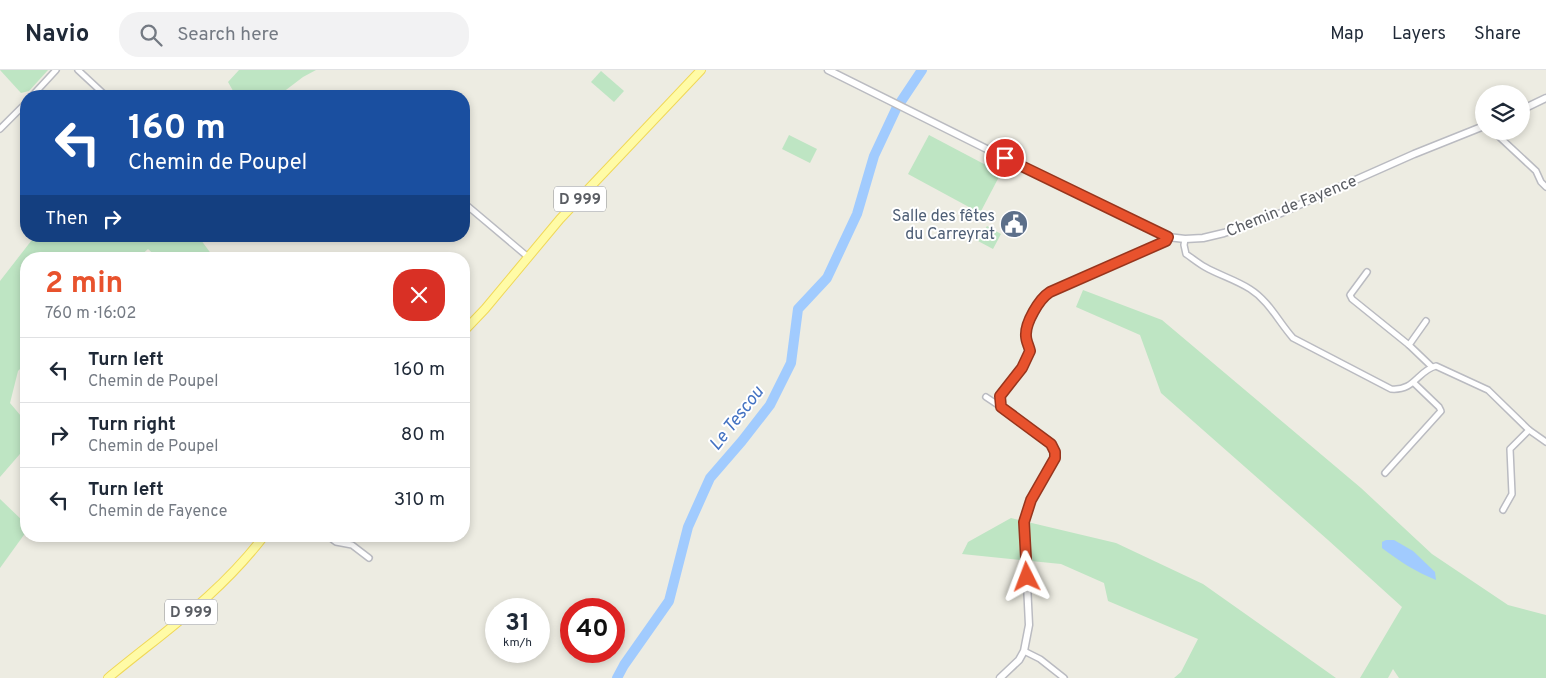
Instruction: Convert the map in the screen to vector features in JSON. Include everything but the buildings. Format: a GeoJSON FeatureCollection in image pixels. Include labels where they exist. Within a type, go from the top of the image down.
{"type":"FeatureCollection","features":[{"type":"Feature","properties":{"kind":"main road","name":"D 999"},"geometry":{"type":"LineString","coordinates":[[470,325],[495,298],[560,220],[701,70]]}},
{"type":"Feature","properties":{"kind":"main road","name":"D 999"},"geometry":{"type":"LineString","coordinates":[[108,678],[187,616],[220,587],[238,569],[259,542]]}},
{"type":"Feature","properties":{"kind":"street"},"geometry":{"type":"LineString","coordinates":[[38,90],[56,70]]}},
{"type":"Feature","properties":{"kind":"street"},"geometry":{"type":"LineString","coordinates":[[78,70],[100,90]]}},
{"type":"Feature","properties":{"kind":"street","name":"Chemin de Fayence"},"geometry":{"type":"LineString","coordinates":[[828,70],[1168,237],[1185,239],[1203,238],[1224,233],[1280,213],[1414,154],[1475,130]]}},
{"type":"Feature","properties":{"kind":"street"},"geometry":{"type":"LineString","coordinates":[[1530,107],[1545,102]]}},
{"type":"Feature","properties":{"kind":"street"},"geometry":{"type":"LineString","coordinates":[[0,129],[20,109]]}},
{"type":"Feature","properties":{"kind":"street"},"geometry":{"type":"LineString","coordinates":[[1503,140],[1536,171],[1541,182],[1546,187]]}},
{"type":"Feature","properties":{"kind":"street"},"geometry":{"type":"LineString","coordinates":[[470,208],[528,257]]}},
{"type":"Feature","properties":{"kind":"street"},"geometry":{"type":"LineString","coordinates":[[1001,407],[1000,396],[1022,368],[1030,351],[1026,330],[1042,298],[1060,287],[1166,241],[1168,237]]}},
{"type":"Feature","properties":{"kind":"street"},"geometry":{"type":"LineString","coordinates":[[1185,239],[1186,254],[1204,266],[1250,288],[1275,312],[1284,328],[1293,338],[1391,389],[1400,390],[1414,383],[1423,372],[1436,366],[1482,386],[1495,396],[1529,430],[1546,442]]}},
{"type":"Feature","properties":{"kind":"street"},"geometry":{"type":"LineString","coordinates":[[1367,272],[1350,295],[1352,298],[1409,345],[1432,367]]}},
{"type":"Feature","properties":{"kind":"street"},"geometry":{"type":"LineString","coordinates":[[1409,345],[1426,321]]}},
{"type":"Feature","properties":{"kind":"street"},"geometry":{"type":"LineString","coordinates":[[1385,473],[1441,411],[1414,383]]}},
{"type":"Feature","properties":{"kind":"street"},"geometry":{"type":"LineString","coordinates":[[986,397],[1051,444],[1055,452],[1055,458],[1031,500],[1024,522],[1028,595],[1028,625],[1024,651],[1019,660],[1000,678]]}},
{"type":"Feature","properties":{"kind":"street"},"geometry":{"type":"LineString","coordinates":[[1503,510],[1512,494],[1510,449],[1529,430]]}},
{"type":"Feature","properties":{"kind":"street"},"geometry":{"type":"LineString","coordinates":[[336,542],[352,545],[369,558]]}},
{"type":"Feature","properties":{"kind":"street"},"geometry":{"type":"LineString","coordinates":[[1024,651],[1040,659],[1064,678]]}},
{"type":"Feature","properties":{"kind":"green space"},"geometry":{"type":"Polygon","coordinates":[[[0,70],[48,70],[30,90],[20,90],[20,92],[0,70]]]}},
{"type":"Feature","properties":{"kind":"green space"},"geometry":{"type":"Polygon","coordinates":[[[239,70],[316,70],[286,90],[233,90],[228,82],[239,70]]]}},
{"type":"Feature","properties":{"kind":"green space"},"geometry":{"type":"Polygon","coordinates":[[[601,71],[624,91],[614,102],[591,82],[601,71]]]}},
{"type":"Feature","properties":{"kind":"green space"},"geometry":{"type":"Polygon","coordinates":[[[789,135],[817,149],[810,163],[782,149],[789,135]]]}},
{"type":"Feature","properties":{"kind":"green space"},"geometry":{"type":"Polygon","coordinates":[[[929,135],[1001,173],[980,213],[908,174],[929,135]]]}},
{"type":"Feature","properties":{"kind":"green space"},"geometry":{"type":"Polygon","coordinates":[[[987,226],[1001,234],[993,249],[978,241],[987,226]]]}},
{"type":"Feature","properties":{"kind":"green space"},"geometry":{"type":"Polygon","coordinates":[[[30,242],[202,242],[210,252],[151,252],[148,249],[145,252],[23,252],[30,242]]]}},
{"type":"Feature","properties":{"kind":"green space"},"geometry":{"type":"Polygon","coordinates":[[[20,255],[20,369],[10,403],[20,415],[20,454],[0,477],[0,281],[20,255]]]}},
{"type":"Feature","properties":{"kind":"green space"},"geometry":{"type":"Polygon","coordinates":[[[1083,290],[1162,320],[1361,488],[1432,554],[1508,605],[1546,615],[1546,678],[1399,678],[1393,669],[1388,678],[1360,678],[1402,607],[1161,393],[1140,335],[1076,307],[1083,290]]]}},
{"type":"Feature","properties":{"kind":"green space"},"geometry":{"type":"Polygon","coordinates":[[[0,499],[20,518],[20,540],[0,568],[0,499]]]}},
{"type":"Feature","properties":{"kind":"green space"},"geometry":{"type":"Polygon","coordinates":[[[1011,518],[1116,543],[1203,584],[1336,678],[1174,678],[1181,672],[1198,639],[1108,601],[1104,583],[1061,564],[962,554],[968,542],[1011,518]]]}},
{"type":"Feature","properties":{"kind":"water"},"geometry":{"type":"Polygon","coordinates":[[[1394,540],[1413,551],[1435,572],[1436,580],[1408,566],[1382,548],[1382,542],[1394,540]]]}},
{"type":"Feature","properties":{"kind":"waterway","name":"Le Tescou"},"geometry":{"type":"LineString","coordinates":[[617,678],[669,601],[688,527],[710,478],[770,405],[791,363],[798,309],[827,278],[857,214],[874,156],[896,109],[922,70]]}},
{"type":"Feature","properties":{"kind":"place","name":"Salle des fêtes du Carreyrat"},"geometry":{"type":"Point","coordinates":[1014,224]}},
{"type":"Feature","properties":{"kind":"route"},"geometry":{"type":"LineString","coordinates":[[1005,158],[1168,237],[1166,241],[1050,292],[1040,300],[1026,330],[1030,351],[1028,359],[1000,396],[1001,407],[1051,444],[1055,452],[1055,458],[1031,500],[1024,522],[1027,577]]}}]}
